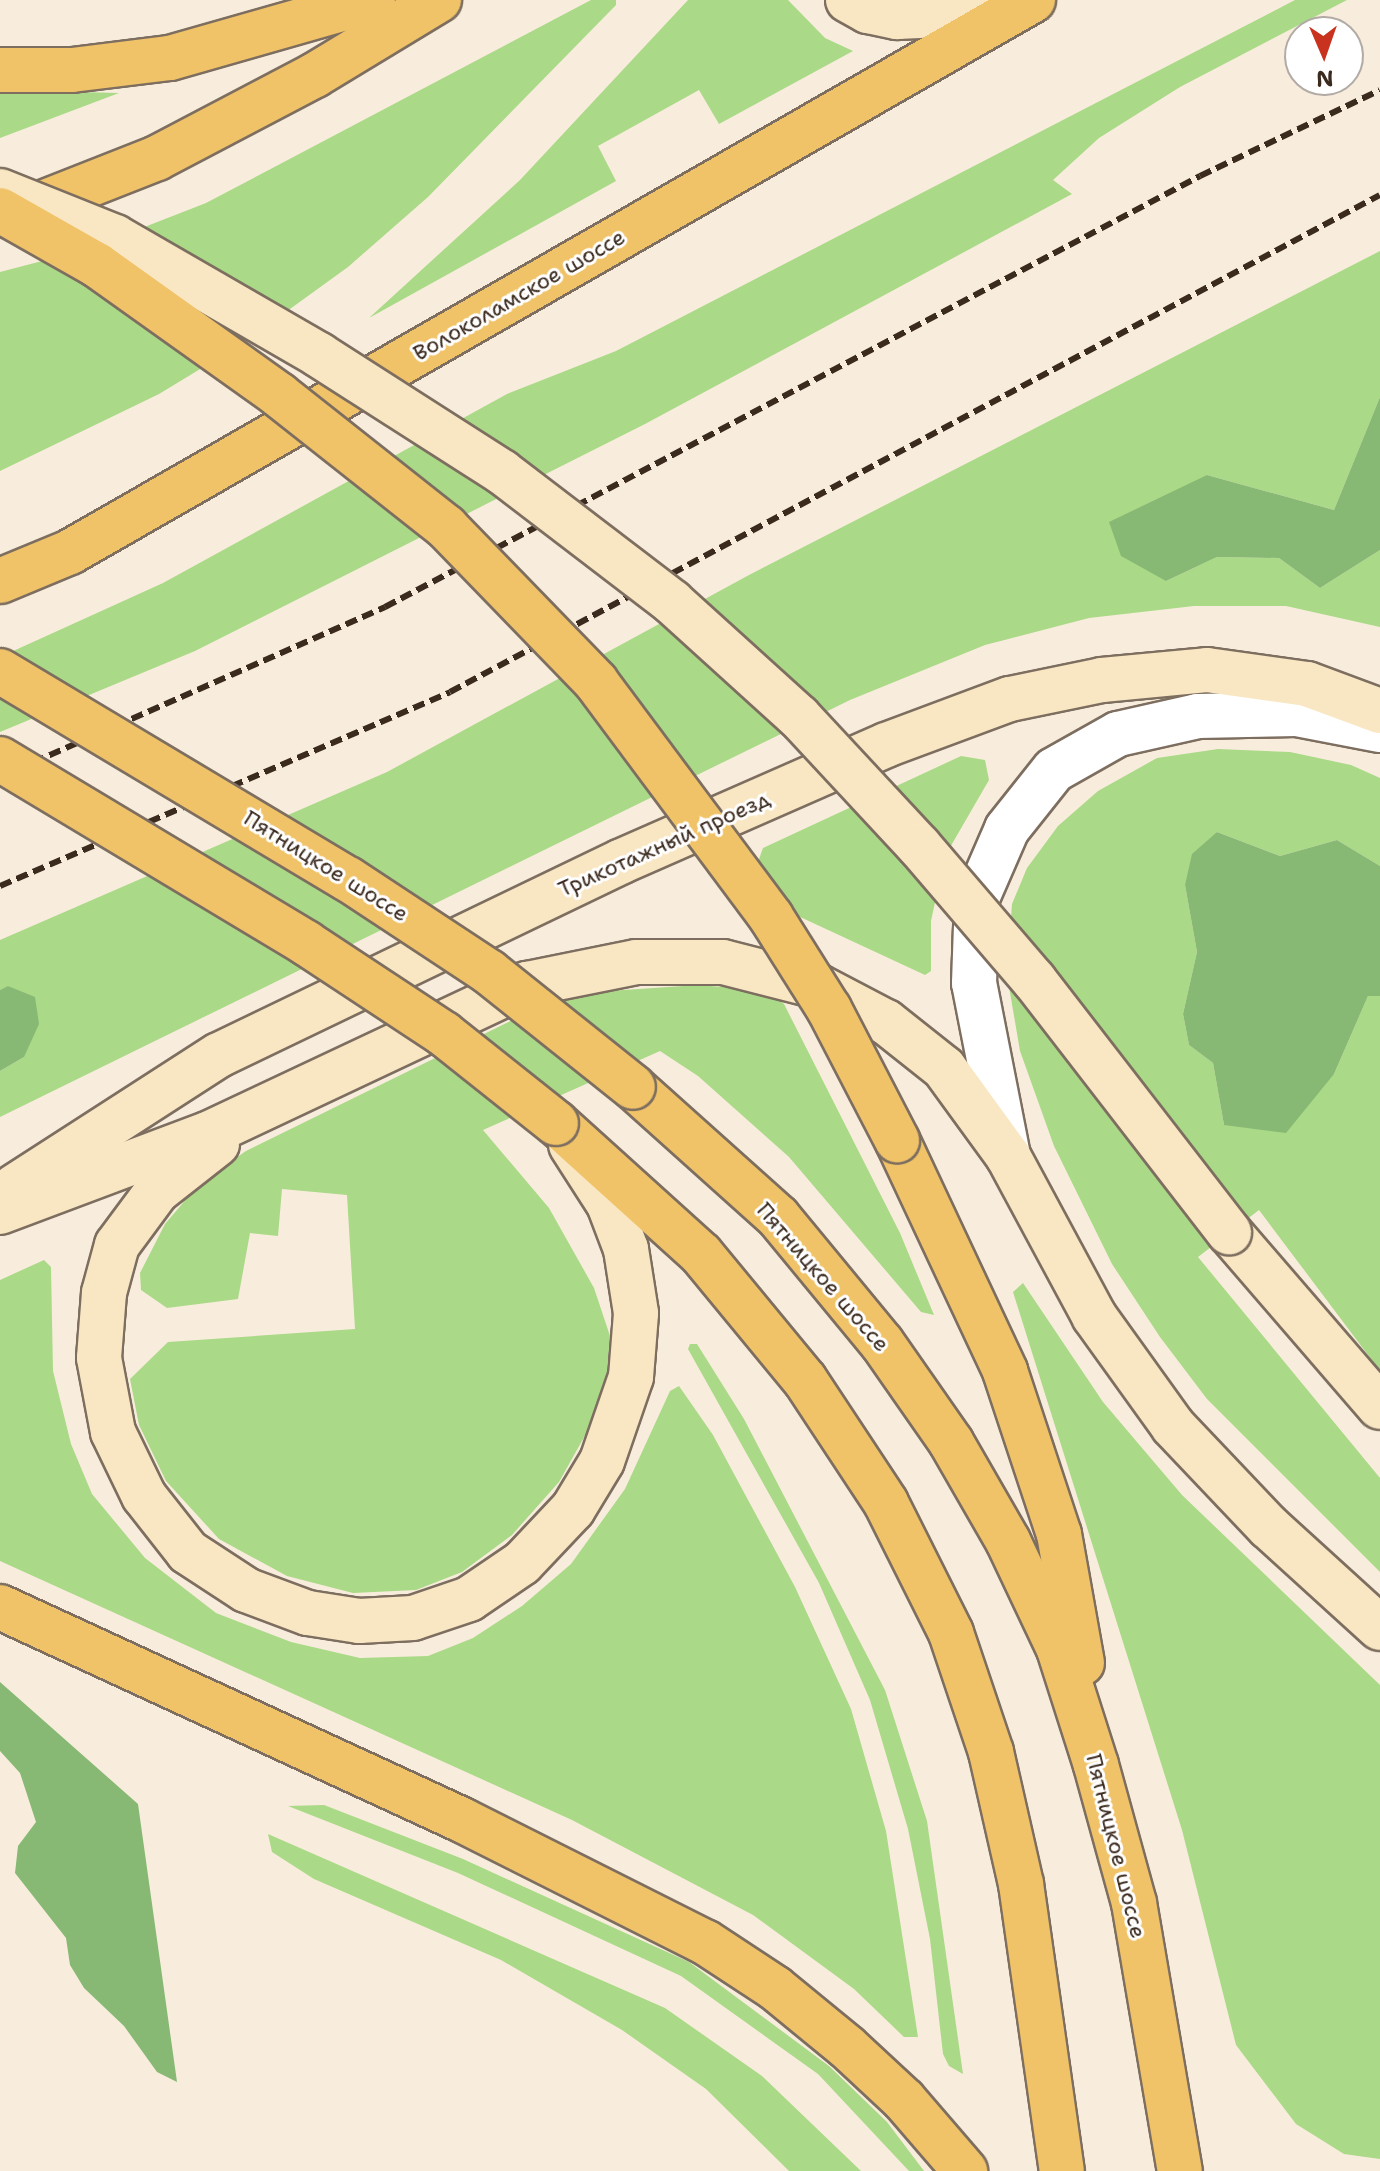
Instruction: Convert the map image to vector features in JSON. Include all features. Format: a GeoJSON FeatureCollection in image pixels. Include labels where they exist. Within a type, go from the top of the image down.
{"type":"FeatureCollection","features":[{"type":"Feature","properties":{"kind":"main road"},"geometry":{"type":"LineString","coordinates":[[0,70],[72,70],[170,58],[373,0]]}},
{"type":"Feature","properties":{"kind":"main road"},"geometry":{"type":"LineString","coordinates":[[0,218],[157,158],[315,75],[439,0]]}},
{"type":"Feature","properties":{"kind":"main road"},"geometry":{"type":"LineString","coordinates":[[848,0],[868,11],[897,17],[964,14],[1016,0]]}},
{"type":"Feature","properties":{"kind":"main road","name":"Волоколамское шоссе"},"geometry":{"type":"LineString","coordinates":[[0,581],[70,552],[1033,0]]}},
{"type":"Feature","properties":{"kind":"main road"},"geometry":{"type":"LineString","coordinates":[[0,191],[115,237],[319,355],[502,472],[672,602],[799,717],[919,846],[1034,980],[1229,1232],[1380,1407]]}},
{"type":"Feature","properties":{"kind":"main road"},"geometry":{"type":"LineString","coordinates":[[0,210],[97,265],[279,395],[446,527],[586,671],[706,823],[829,1009],[897,1140],[1005,1371],[1059,1534],[1096,1765]]}},
{"type":"Feature","properties":{"kind":"main road","name":"Трикотажный проезд"},"geometry":{"type":"LineString","coordinates":[[0,1196],[219,1055],[622,861],[886,745],[1010,699],[1102,680],[1207,670],[1307,684],[1380,711]]}},
{"type":"Feature","properties":{"kind":"main road","name":"Пятницкое шоссе"},"geometry":{"type":"LineString","coordinates":[[0,671],[348,879],[489,972],[633,1087],[778,1217],[882,1343],[951,1442],[1008,1541],[1059,1649],[1096,1765],[1134,1903],[1180,2171]]}},
{"type":"Feature","properties":{"kind":"main road"},"geometry":{"type":"LineString","coordinates":[[0,759],[319,951],[444,1034],[556,1123],[701,1254],[805,1380],[886,1503],[951,1633],[991,1752],[1021,1884],[1062,2171]]}},
{"type":"Feature","properties":{"kind":"main road"},"geometry":{"type":"LineString","coordinates":[[0,1212],[208,1134],[527,984],[636,962],[723,962],[817,986],[886,1022],[944,1068],[1008,1156],[1094,1316],[1173,1426],[1269,1527],[1380,1628]]}},
{"type":"Feature","properties":{"kind":"main road"},"geometry":{"type":"LineString","coordinates":[[300,1092],[219,1143],[157,1191],[117,1245],[104,1293],[99,1358],[113,1432],[144,1496],[188,1552],[246,1590],[308,1613],[359,1621],[413,1618],[469,1599],[522,1563],[573,1509],[602,1461],[631,1377],[633,1292],[626,1249],[609,1204],[556,1123]]}},
{"type":"Feature","properties":{"kind":"main road"},"geometry":{"type":"LineString","coordinates":[[0,1607],[462,1820],[705,1942],[775,1988],[847,2047],[904,2100],[965,2171]]}},
{"type":"Feature","properties":{"kind":"street"},"geometry":{"type":"LineString","coordinates":[[1008,1156],[974,983],[977,898],[1007,829],[1054,770],[1118,734],[1198,716],[1296,714],[1380,730]]}},
{"type":"Feature","properties":{"kind":"green space"},"geometry":{"type":"Polygon","coordinates":[[[591,0],[616,0],[616,5],[428,197],[348,267],[243,343],[159,394],[0,471],[0,272],[88,249],[206,203],[591,0]]]}},
{"type":"Feature","properties":{"kind":"green space"},"geometry":{"type":"Polygon","coordinates":[[[688,0],[788,0],[825,38],[853,51],[719,124],[699,90],[598,146],[616,181],[369,318],[520,180],[688,0]]]}},
{"type":"Feature","properties":{"kind":"green space"},"geometry":{"type":"Polygon","coordinates":[[[1295,0],[1347,0],[1316,16],[1284,16],[1284,33],[1180,87],[1099,138],[1053,180],[1072,194],[645,424],[195,651],[0,732],[0,657],[163,583],[507,394],[616,351],[1295,0]]]}},
{"type":"Feature","properties":{"kind":"green space"},"geometry":{"type":"Polygon","coordinates":[[[0,90],[119,93],[0,138],[0,90]]]}},
{"type":"Feature","properties":{"kind":"green space"},"geometry":{"type":"Polygon","coordinates":[[[1380,251],[1380,397],[1334,510],[1207,475],[1166,581],[1217,557],[1279,558],[1320,588],[1380,550],[1380,627],[1286,606],[1194,606],[1089,618],[985,645],[850,700],[0,1117],[0,1071],[24,1057],[9,986],[0,990],[0,940],[387,772],[749,575],[1380,251]]]}},
{"type":"Feature","properties":{"kind":"green space"},"geometry":{"type":"Polygon","coordinates":[[[1380,397],[1380,550],[1320,588],[1279,558],[1217,557],[1166,581],[1121,556],[1109,522],[1207,475],[1334,510],[1380,397]]]}},
{"type":"Feature","properties":{"kind":"green space"},"geometry":{"type":"Polygon","coordinates":[[[1218,749],[1290,752],[1351,765],[1380,778],[1380,866],[1337,840],[1280,856],[1217,832],[1185,885],[1197,952],[1183,1014],[1189,1045],[1213,1063],[1224,1125],[1334,1074],[1368,996],[1380,996],[1380,1371],[1259,1210],[1198,1257],[1380,1478],[1380,1572],[1207,1399],[1160,1337],[1112,1264],[1054,1146],[1020,1051],[1007,975],[1012,904],[1027,868],[1058,826],[1098,791],[1157,758],[1218,749]]]}},
{"type":"Feature","properties":{"kind":"green space"},"geometry":{"type":"Polygon","coordinates":[[[961,756],[985,760],[989,780],[945,856],[931,921],[931,971],[925,975],[770,903],[754,873],[763,848],[961,756]]]}},
{"type":"Feature","properties":{"kind":"green space"},"geometry":{"type":"Polygon","coordinates":[[[1217,832],[1280,856],[1337,840],[1380,866],[1380,996],[1368,996],[1334,1074],[1286,1133],[1224,1125],[1213,1063],[1189,1045],[1183,1014],[1197,952],[1185,885],[1192,854],[1217,832]]]}},
{"type":"Feature","properties":{"kind":"green space"},"geometry":{"type":"Polygon","coordinates":[[[699,985],[769,991],[784,1004],[900,1233],[934,1315],[921,1312],[789,1157],[698,1076],[660,1051],[483,1130],[549,1208],[594,1288],[610,1336],[607,1375],[592,1423],[559,1482],[512,1535],[462,1572],[416,1590],[353,1593],[287,1576],[219,1539],[166,1481],[139,1425],[130,1379],[168,1342],[355,1329],[347,1195],[282,1189],[278,1236],[250,1233],[238,1299],[167,1308],[141,1290],[140,1273],[165,1224],[200,1183],[246,1151],[525,1014],[593,992],[699,985]]]}},
{"type":"Feature","properties":{"kind":"green space"},"geometry":{"type":"Polygon","coordinates":[[[8,986],[35,997],[39,1024],[24,1057],[0,1071],[0,990],[8,986]]]}},
{"type":"Feature","properties":{"kind":"green space"},"geometry":{"type":"Polygon","coordinates":[[[44,1260],[51,1267],[53,1371],[71,1444],[92,1494],[145,1558],[216,1613],[291,1642],[360,1658],[428,1656],[473,1638],[522,1606],[571,1564],[625,1489],[670,1391],[679,1386],[713,1435],[795,1587],[851,1709],[886,1831],[918,2037],[904,2037],[854,1989],[753,1915],[572,1820],[0,1561],[0,1280],[44,1260]]]}},
{"type":"Feature","properties":{"kind":"green space"},"geometry":{"type":"Polygon","coordinates":[[[1023,1283],[1103,1402],[1182,1495],[1380,1685],[1380,2159],[1344,2154],[1296,2124],[1236,2045],[1182,1830],[1013,1292],[1023,1283]]]}},
{"type":"Feature","properties":{"kind":"green space"},"geometry":{"type":"Polygon","coordinates":[[[690,1344],[697,1344],[744,1419],[885,1690],[927,1821],[963,2074],[949,2066],[943,2054],[930,1939],[908,1829],[870,1700],[819,1583],[688,1349],[690,1344]]]}},
{"type":"Feature","properties":{"kind":"green space"},"geometry":{"type":"Polygon","coordinates":[[[0,1682],[138,1804],[177,2082],[157,2072],[124,2026],[84,1988],[70,1965],[66,1938],[15,1873],[18,1846],[36,1822],[20,1773],[0,1751],[0,1682]]]}},
{"type":"Feature","properties":{"kind":"green space"},"geometry":{"type":"Polygon","coordinates":[[[324,1805],[463,1859],[689,1962],[829,2066],[887,2122],[924,2171],[909,2171],[818,2074],[681,1976],[458,1873],[288,1806],[324,1805]]]}},
{"type":"Feature","properties":{"kind":"green space"},"geometry":{"type":"Polygon","coordinates":[[[268,1834],[665,2008],[762,2076],[861,2171],[789,2171],[706,2089],[622,2030],[501,1960],[314,1879],[272,1852],[268,1834]]]}},
{"type":"Feature","properties":{"kind":"railway"},"geometry":{"type":"LineString","coordinates":[[0,777],[385,607],[1200,176],[1380,90]]}},
{"type":"Feature","properties":{"kind":"railway"},"geometry":{"type":"LineString","coordinates":[[0,886],[450,692],[1380,195]]}}]}
